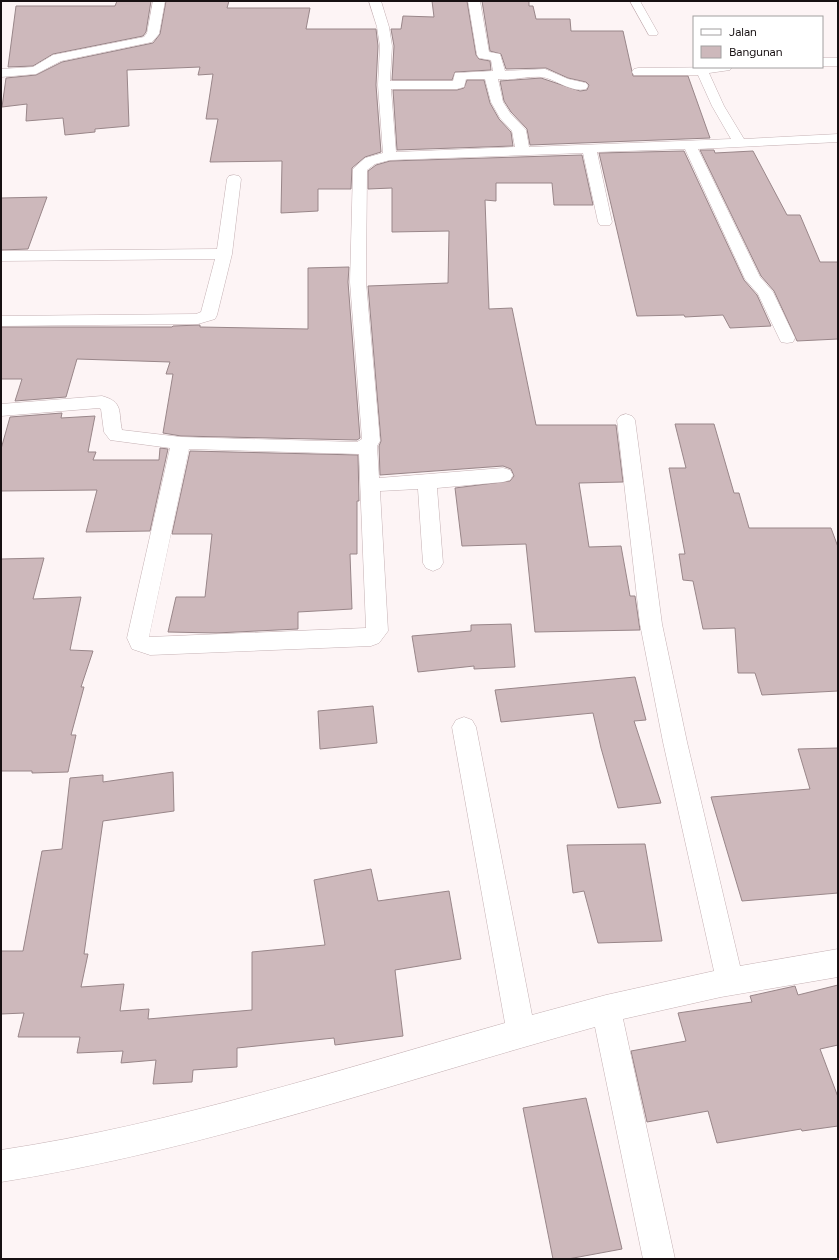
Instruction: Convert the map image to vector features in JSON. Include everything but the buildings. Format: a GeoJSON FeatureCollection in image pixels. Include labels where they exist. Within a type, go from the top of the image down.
{"type":"FeatureCollection","features":[{"type":"Feature","properties":{"kind":"street"},"geometry":{"type":"LineString","coordinates":[[1,73],[36,70],[57,58],[148,40],[154,34],[159,1]]}},
{"type":"Feature","properties":{"kind":"street"},"geometry":{"type":"LineString","coordinates":[[376,1],[386,46],[384,85],[390,156]]}},
{"type":"Feature","properties":{"kind":"street"},"geometry":{"type":"LineString","coordinates":[[474,1],[483,55],[496,57],[496,76],[492,86],[497,102],[505,115],[519,130],[523,151]]}},
{"type":"Feature","properties":{"kind":"street"},"geometry":{"type":"LineString","coordinates":[[823,62],[838,62]]}},
{"type":"Feature","properties":{"kind":"street"},"geometry":{"type":"LineString","coordinates":[[638,72],[702,72],[721,68]]}},
{"type":"Feature","properties":{"kind":"street"},"geometry":{"type":"LineString","coordinates":[[702,72],[718,106],[740,143]]}},
{"type":"Feature","properties":{"kind":"street"},"geometry":{"type":"LineString","coordinates":[[384,85],[457,85],[460,84],[459,76],[496,76],[545,73],[564,82],[582,86]]}},
{"type":"Feature","properties":{"kind":"street"},"geometry":{"type":"LineString","coordinates":[[1,410],[102,402],[110,406],[114,434],[181,443],[360,448],[371,441],[358,282],[360,169],[369,161],[390,156],[838,138]]}},
{"type":"Feature","properties":{"kind":"street"},"geometry":{"type":"LineString","coordinates":[[689,144],[753,279],[765,292],[787,338]]}},
{"type":"Feature","properties":{"kind":"street"},"geometry":{"type":"LineString","coordinates":[[589,148],[605,222]]}},
{"type":"Feature","properties":{"kind":"street"},"geometry":{"type":"LineString","coordinates":[[1,321],[202,318],[211,314],[224,254],[234,178]]}},
{"type":"Feature","properties":{"kind":"street"},"geometry":{"type":"LineString","coordinates":[[1,256],[224,254]]}},
{"type":"Feature","properties":{"kind":"street"},"geometry":{"type":"LineString","coordinates":[[626,420],[651,624],[675,742],[730,980]]}},
{"type":"Feature","properties":{"kind":"street"},"geometry":{"type":"LineString","coordinates":[[181,443],[138,638],[140,643],[146,646],[364,638],[375,634],[377,631],[368,444]]}},
{"type":"Feature","properties":{"kind":"street"},"geometry":{"type":"LineString","coordinates":[[370,484],[427,482],[503,475]]}},
{"type":"Feature","properties":{"kind":"street"},"geometry":{"type":"LineString","coordinates":[[427,482],[433,563]]}},
{"type":"Feature","properties":{"kind":"street"},"geometry":{"type":"LineString","coordinates":[[464,727],[520,1034]]}},
{"type":"Feature","properties":{"kind":"street"},"geometry":{"type":"LineString","coordinates":[[1,1166],[49,1160],[221,1119],[606,1010],[730,980],[838,963]]}},
{"type":"Feature","properties":{"kind":"street"},"geometry":{"type":"LineString","coordinates":[[606,1010],[659,1259]]}},
{"type":"Feature","properties":{"kind":"lane"},"geometry":{"type":"LineString","coordinates":[[635,1],[652,33]]}}]}
